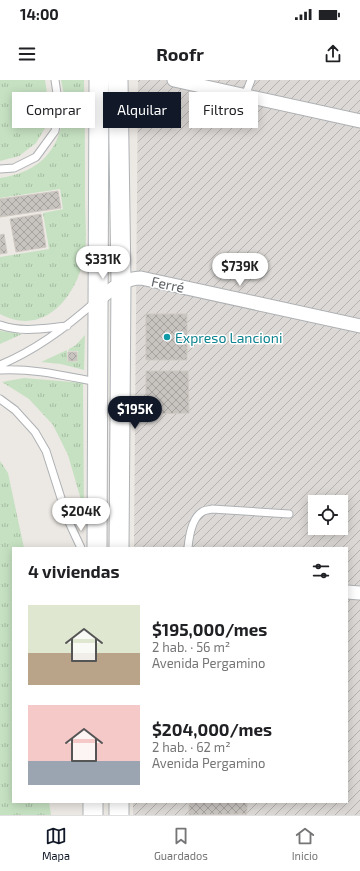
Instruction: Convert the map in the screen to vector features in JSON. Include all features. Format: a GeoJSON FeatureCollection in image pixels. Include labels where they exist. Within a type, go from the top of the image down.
{"type":"FeatureCollection","features":[{"type":"Feature","properties":{"kind":"main road"},"geometry":{"type":"LineString","coordinates":[[96,547],[100,80]]}},
{"type":"Feature","properties":{"kind":"main road"},"geometry":{"type":"LineString","coordinates":[[118,80],[121,282],[119,547]]}},
{"type":"Feature","properties":{"kind":"main road"},"geometry":{"type":"LineString","coordinates":[[93,803],[93,815]]}},
{"type":"Feature","properties":{"kind":"main road"},"geometry":{"type":"LineString","coordinates":[[119,803],[119,815]]}},
{"type":"Feature","properties":{"kind":"street"},"geometry":{"type":"LineString","coordinates":[[174,80],[227,92]]}},
{"type":"Feature","properties":{"kind":"street"},"geometry":{"type":"LineString","coordinates":[[258,99],[360,121]]}},
{"type":"Feature","properties":{"kind":"street","name":"Ferré"},"geometry":{"type":"LineString","coordinates":[[99,299],[121,282],[129,279],[141,278],[360,326]]}},
{"type":"Feature","properties":{"kind":"street"},"geometry":{"type":"LineString","coordinates":[[348,592],[360,593]]}},
{"type":"Feature","properties":{"kind":"lane"},"geometry":{"type":"LineString","coordinates":[[0,169],[14,168],[36,157],[55,131],[59,107],[54,80]]}},
{"type":"Feature","properties":{"kind":"lane"},"geometry":{"type":"LineString","coordinates":[[246,92],[251,80]]}},
{"type":"Feature","properties":{"kind":"lane"},"geometry":{"type":"LineString","coordinates":[[0,366],[29,352],[68,326],[99,299]]}},
{"type":"Feature","properties":{"kind":"lane"},"geometry":{"type":"LineString","coordinates":[[0,325],[19,329],[68,326]]}},
{"type":"Feature","properties":{"kind":"lane"},"geometry":{"type":"LineString","coordinates":[[0,370],[24,370],[98,383]]}},
{"type":"Feature","properties":{"kind":"lane"},"geometry":{"type":"LineString","coordinates":[[0,399],[15,410],[35,432],[46,451],[68,520],[81,547]]}},
{"type":"Feature","properties":{"kind":"lane"},"geometry":{"type":"LineString","coordinates":[[188,547],[193,524],[202,512],[212,509],[289,514]]}},
{"type":"Feature","properties":{"kind":"shaded area"},"geometry":{"type":"Polygon","coordinates":[[[138,80],[360,80],[360,815],[133,815],[133,803],[348,803],[348,547],[134,547],[138,128],[181,128],[181,92],[138,92],[138,80]]]}},
{"type":"Feature","properties":{"kind":"green space"},"geometry":{"type":"Polygon","coordinates":[[[0,80],[45,80],[47,92],[12,92],[12,128],[45,128],[36,143],[19,156],[0,161],[0,80]]]}},
{"type":"Feature","properties":{"kind":"green space"},"geometry":{"type":"Polygon","coordinates":[[[61,80],[84,80],[84,92],[64,92],[61,80]]]}},
{"type":"Feature","properties":{"kind":"green space"},"geometry":{"type":"Polygon","coordinates":[[[61,128],[85,128],[85,253],[75,284],[67,297],[57,308],[45,316],[31,320],[16,320],[0,314],[0,257],[49,249],[43,213],[63,209],[60,189],[0,198],[0,178],[23,172],[41,161],[48,154],[59,135],[61,128]]]}},
{"type":"Feature","properties":{"kind":"green space"},"geometry":{"type":"Polygon","coordinates":[[[0,330],[1,331],[22,334],[0,344],[0,330]]]}},
{"type":"Feature","properties":{"kind":"green space"},"geometry":{"type":"Polygon","coordinates":[[[85,335],[84,370],[61,364],[41,362],[67,350],[67,361],[77,362],[78,351],[68,351],[85,335]]]}},
{"type":"Feature","properties":{"kind":"green space"},"geometry":{"type":"Polygon","coordinates":[[[24,378],[83,383],[84,510],[68,455],[53,425],[29,399],[2,382],[24,378]]]}},
{"type":"Feature","properties":{"kind":"green space"},"geometry":{"type":"Polygon","coordinates":[[[0,461],[8,473],[24,547],[12,547],[12,803],[49,803],[51,815],[0,815],[0,461]]]}},
{"type":"Feature","properties":{"kind":"building"},"geometry":{"type":"Polygon","coordinates":[[[58,191],[61,208],[0,217],[0,199],[58,191]]]}},
{"type":"Feature","properties":{"kind":"building"},"geometry":{"type":"Polygon","coordinates":[[[41,214],[46,247],[16,252],[10,219],[41,214]]]}},
{"type":"Feature","properties":{"kind":"building"},"geometry":{"type":"Polygon","coordinates":[[[4,234],[7,253],[0,254],[0,235],[4,234]]]}},
{"type":"Feature","properties":{"kind":"building","name":"Expreso Lancioni"},"geometry":{"type":"Polygon","coordinates":[[[146,314],[187,314],[187,360],[146,360],[146,314]]]}},
{"type":"Feature","properties":{"kind":"building"},"geometry":{"type":"Polygon","coordinates":[[[68,352],[77,352],[77,361],[68,361],[68,352]]]}},
{"type":"Feature","properties":{"kind":"building"},"geometry":{"type":"Polygon","coordinates":[[[146,371],[188,371],[189,413],[146,414],[146,371]]]}},
{"type":"Feature","properties":{"kind":"building"},"geometry":{"type":"Polygon","coordinates":[[[189,803],[247,803],[247,814],[189,815],[189,803]]]}},
{"type":"Feature","properties":{"kind":"place","name":"Expreso Lancioni"},"geometry":{"type":"Point","coordinates":[167,337]}}]}
